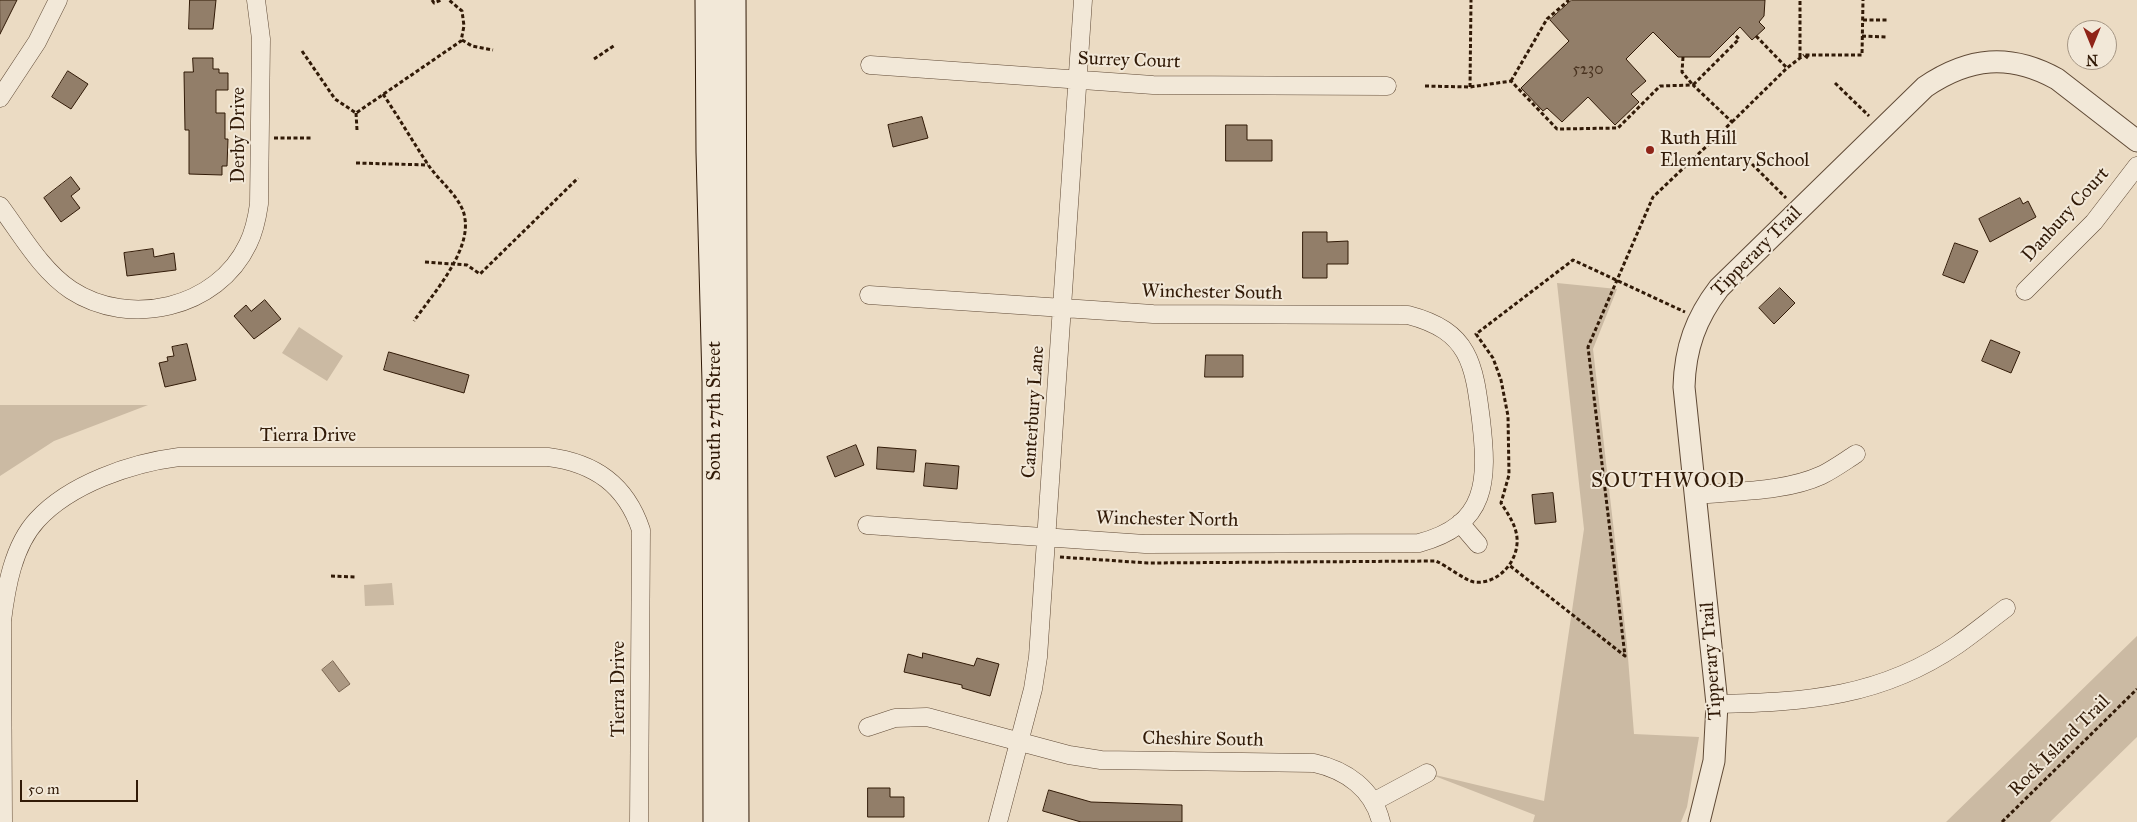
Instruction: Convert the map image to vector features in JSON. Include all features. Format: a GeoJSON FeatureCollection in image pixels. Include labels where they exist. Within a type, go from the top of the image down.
{"type":"FeatureCollection","features":[{"type":"Feature","properties":{"kind":"main road","name":"South 27th Street"},"geometry":{"type":"LineString","coordinates":[[708,0],[709,152],[716,382],[716,822]]}},
{"type":"Feature","properties":{"kind":"main road","name":"South 27th Street"},"geometry":{"type":"LineString","coordinates":[[733,0],[736,822]]}},
{"type":"Feature","properties":{"kind":"street"},"geometry":{"type":"LineString","coordinates":[[0,98],[37,42],[58,0]]}},
{"type":"Feature","properties":{"kind":"street","name":"Derby Drive"},"geometry":{"type":"LineString","coordinates":[[0,206],[55,277],[70,290],[92,301],[115,308],[154,309],[188,300],[211,286],[234,265],[248,246],[255,226],[259,204],[261,39],[256,0]]}},
{"type":"Feature","properties":{"kind":"street","name":"Canterbury Lane"},"geometry":{"type":"LineString","coordinates":[[998,822],[1033,689],[1038,657],[1083,0]]}},
{"type":"Feature","properties":{"kind":"street","name":"Tipperary Trail"},"geometry":{"type":"LineString","coordinates":[[1699,822],[1714,760],[1718,704],[1684,387],[1684,367],[1695,324],[1707,303],[1719,288],[1925,87],[1960,67],[1984,62],[2024,65],[2057,80],[2137,141]]}},
{"type":"Feature","properties":{"kind":"street","name":"Surrey Court"},"geometry":{"type":"LineString","coordinates":[[870,65],[1153,85],[1387,86]]}},
{"type":"Feature","properties":{"kind":"street","name":"Danbury Court"},"geometry":{"type":"LineString","coordinates":[[2025,291],[2094,222],[2137,166]]}},
{"type":"Feature","properties":{"kind":"street","name":"Winchester South"},"geometry":{"type":"LineString","coordinates":[[869,295],[1153,314],[1408,315],[1427,320],[1452,336],[1464,348],[1476,378],[1482,426]]}},
{"type":"Feature","properties":{"kind":"street","name":"Winchester North"},"geometry":{"type":"LineString","coordinates":[[867,525],[1145,544],[1407,544],[1434,539],[1460,523],[1479,496],[1485,477],[1482,426]]}},
{"type":"Feature","properties":{"kind":"street"},"geometry":{"type":"LineString","coordinates":[[1696,496],[1806,481],[1823,474],[1856,454]]}},
{"type":"Feature","properties":{"kind":"street","name":"Tierra Drive"},"geometry":{"type":"LineString","coordinates":[[3,822],[2,621],[5,595],[21,545],[36,520],[77,491],[126,468],[150,461],[179,457],[548,457],[582,464],[604,476],[628,500],[641,530],[641,760],[638,822]]}},
{"type":"Feature","properties":{"kind":"street"},"geometry":{"type":"LineString","coordinates":[[1460,523],[1478,544]]}},
{"type":"Feature","properties":{"kind":"street"},"geometry":{"type":"LineString","coordinates":[[1718,704],[1782,703],[1821,699],[1854,692],[1892,680],[1957,645],[2006,608]]}},
{"type":"Feature","properties":{"kind":"street","name":"Cheshire South"},"geometry":{"type":"LineString","coordinates":[[868,727],[895,718],[927,718],[1069,755],[1101,760],[1314,763],[1329,766],[1347,774],[1362,787],[1373,802],[1381,822]]}},
{"type":"Feature","properties":{"kind":"street"},"geometry":{"type":"LineString","coordinates":[[1373,802],[1426,772]]}},
{"type":"Feature","properties":{"kind":"path"},"geometry":{"type":"LineString","coordinates":[[432,0],[434,3],[441,0]]}},
{"type":"Feature","properties":{"kind":"path"},"geometry":{"type":"LineString","coordinates":[[356,113],[462,40],[464,26],[462,11],[449,0]]}},
{"type":"Feature","properties":{"kind":"path"},"geometry":{"type":"LineString","coordinates":[[1470,87],[1471,0]]}},
{"type":"Feature","properties":{"kind":"path"},"geometry":{"type":"LineString","coordinates":[[1511,81],[1547,19],[1569,0]]}},
{"type":"Feature","properties":{"kind":"path"},"geometry":{"type":"LineString","coordinates":[[1800,0],[1800,57]]}},
{"type":"Feature","properties":{"kind":"path"},"geometry":{"type":"LineString","coordinates":[[1509,565],[1624,656],[1588,347],[1653,197],[1800,57],[1804,55],[1862,56],[1863,0]]}},
{"type":"Feature","properties":{"kind":"path"},"geometry":{"type":"LineString","coordinates":[[1863,20],[1887,20]]}},
{"type":"Feature","properties":{"kind":"path"},"geometry":{"type":"LineString","coordinates":[[1511,81],[1557,129],[1618,128],[1660,86],[1693,86],[1739,39],[1734,34]]}},
{"type":"Feature","properties":{"kind":"path"},"geometry":{"type":"LineString","coordinates":[[1756,36],[1787,68]]}},
{"type":"Feature","properties":{"kind":"path"},"geometry":{"type":"LineString","coordinates":[[1862,36],[1887,37]]}},
{"type":"Feature","properties":{"kind":"path"},"geometry":{"type":"LineString","coordinates":[[462,40],[472,46],[493,50]]}},
{"type":"Feature","properties":{"kind":"path"},"geometry":{"type":"LineString","coordinates":[[594,59],[615,45]]}},
{"type":"Feature","properties":{"kind":"path"},"geometry":{"type":"LineString","coordinates":[[302,51],[335,98],[356,113]]}},
{"type":"Feature","properties":{"kind":"path"},"geometry":{"type":"LineString","coordinates":[[1804,55],[1808,58]]}},
{"type":"Feature","properties":{"kind":"path"},"geometry":{"type":"LineString","coordinates":[[1683,57],[1682,72],[1693,86],[1732,122]]}},
{"type":"Feature","properties":{"kind":"path"},"geometry":{"type":"LineString","coordinates":[[1425,86],[1470,87],[1511,81]]}},
{"type":"Feature","properties":{"kind":"path"},"geometry":{"type":"LineString","coordinates":[[1835,83],[1869,116]]}},
{"type":"Feature","properties":{"kind":"path"},"geometry":{"type":"LineString","coordinates":[[384,94],[428,165],[458,202],[465,218],[462,242],[453,263],[414,321]]}},
{"type":"Feature","properties":{"kind":"path"},"geometry":{"type":"LineString","coordinates":[[356,113],[357,130]]}},
{"type":"Feature","properties":{"kind":"path"},"geometry":{"type":"LineString","coordinates":[[1721,133],[1726,138]]}},
{"type":"Feature","properties":{"kind":"path"},"geometry":{"type":"LineString","coordinates":[[271,138],[311,138]]}},
{"type":"Feature","properties":{"kind":"path"},"geometry":{"type":"LineString","coordinates":[[356,163],[428,165]]}},
{"type":"Feature","properties":{"kind":"path"},"geometry":{"type":"LineString","coordinates":[[1752,164],[1786,198]]}},
{"type":"Feature","properties":{"kind":"path"},"geometry":{"type":"LineString","coordinates":[[425,262],[467,265],[480,274],[578,178]]}},
{"type":"Feature","properties":{"kind":"path"},"geometry":{"type":"LineString","coordinates":[[1059,557],[1148,563],[1436,561],[1474,582],[1491,580],[1501,575],[1509,565],[1517,551],[1517,536],[1512,522],[1501,503],[1508,475],[1508,416],[1501,380],[1494,358],[1476,334],[1573,260],[1685,312]]}},
{"type":"Feature","properties":{"kind":"path"},"geometry":{"type":"LineString","coordinates":[[331,576],[358,577]]}},
{"type":"Feature","properties":{"kind":"path","name":"Rock Island Trail"},"geometry":{"type":"LineString","coordinates":[[2002,822],[2137,689]]}},
{"type":"Feature","properties":{"kind":"shaded area"},"geometry":{"type":"Polygon","coordinates":[[[1557,283],[1617,289],[1593,349],[1627,645],[1634,734],[1699,737],[1687,807],[1681,822],[1533,822],[1535,815],[1427,773],[1544,801],[1584,529],[1557,283]]]}},
{"type":"Feature","properties":{"kind":"shaded area"},"geometry":{"type":"Polygon","coordinates":[[[299,327],[343,356],[327,381],[282,353],[299,327]]]}},
{"type":"Feature","properties":{"kind":"shaded area"},"geometry":{"type":"Polygon","coordinates":[[[0,405],[148,405],[54,441],[0,476],[0,405]]]}},
{"type":"Feature","properties":{"kind":"shaded area"},"geometry":{"type":"Polygon","coordinates":[[[392,583],[394,605],[365,606],[364,585],[392,583]]]}},
{"type":"Feature","properties":{"kind":"shaded area"},"geometry":{"type":"Polygon","coordinates":[[[2137,636],[2137,737],[2050,822],[1946,822],[2137,636]]]}},
{"type":"Feature","properties":{"kind":"shaded area"},"geometry":{"type":"Polygon","coordinates":[[[333,661],[350,684],[339,692],[322,670],[333,661]]]}},
{"type":"Feature","properties":{"kind":"building"},"geometry":{"type":"Polygon","coordinates":[[[0,0],[17,0],[0,34],[0,0]]]}},
{"type":"Feature","properties":{"kind":"building"},"geometry":{"type":"Polygon","coordinates":[[[190,0],[216,0],[213,29],[189,29],[190,0]]]}},
{"type":"Feature","properties":{"kind":"building","name":"Ruth Hill Elementary School"},"geometry":{"type":"Polygon","coordinates":[[[1572,0],[1765,0],[1764,16],[1759,22],[1765,28],[1752,40],[1740,27],[1710,57],[1678,57],[1653,32],[1626,59],[1646,81],[1631,94],[1639,102],[1615,125],[1588,97],[1562,122],[1547,108],[1543,111],[1521,88],[1569,41],[1550,20],[1572,0]]]}},
{"type":"Feature","properties":{"kind":"building"},"geometry":{"type":"Polygon","coordinates":[[[193,58],[213,58],[213,69],[219,69],[219,73],[228,73],[228,90],[216,90],[216,113],[225,113],[225,139],[228,139],[227,166],[222,166],[222,175],[189,174],[189,130],[185,130],[184,72],[193,72],[193,58]]]}},
{"type":"Feature","properties":{"kind":"building"},"geometry":{"type":"Polygon","coordinates":[[[68,71],[88,84],[71,109],[52,97],[68,71]]]}},
{"type":"Feature","properties":{"kind":"building"},"geometry":{"type":"Polygon","coordinates":[[[922,117],[928,138],[893,147],[888,125],[922,117]]]}},
{"type":"Feature","properties":{"kind":"building"},"geometry":{"type":"Polygon","coordinates":[[[1226,125],[1247,125],[1247,140],[1272,140],[1272,161],[1226,161],[1226,125]]]}},
{"type":"Feature","properties":{"kind":"building"},"geometry":{"type":"Polygon","coordinates":[[[71,177],[80,189],[71,196],[80,208],[61,222],[44,198],[71,177]]]}},
{"type":"Feature","properties":{"kind":"building"},"geometry":{"type":"Polygon","coordinates":[[[2020,198],[2023,204],[2028,201],[2036,217],[1990,242],[1979,219],[2020,198]]]}},
{"type":"Feature","properties":{"kind":"building"},"geometry":{"type":"Polygon","coordinates":[[[1303,232],[1327,232],[1327,242],[1348,241],[1348,264],[1327,264],[1327,278],[1303,278],[1303,232]]]}},
{"type":"Feature","properties":{"kind":"building"},"geometry":{"type":"Polygon","coordinates":[[[1955,243],[1978,251],[1964,283],[1943,275],[1955,243]]]}},
{"type":"Feature","properties":{"kind":"building"},"geometry":{"type":"Polygon","coordinates":[[[153,249],[154,257],[174,253],[176,270],[127,276],[124,253],[153,249]]]}},
{"type":"Feature","properties":{"kind":"building"},"geometry":{"type":"Polygon","coordinates":[[[1780,288],[1795,303],[1774,324],[1759,308],[1780,288]]]}},
{"type":"Feature","properties":{"kind":"building"},"geometry":{"type":"Polygon","coordinates":[[[265,300],[281,319],[254,339],[234,316],[246,305],[251,311],[265,300]]]}},
{"type":"Feature","properties":{"kind":"building"},"geometry":{"type":"Polygon","coordinates":[[[1991,340],[2020,352],[2011,373],[1982,361],[1991,340]]]}},
{"type":"Feature","properties":{"kind":"building"},"geometry":{"type":"Polygon","coordinates":[[[187,344],[196,380],[165,387],[159,363],[168,361],[167,357],[174,356],[172,347],[187,344]]]}},
{"type":"Feature","properties":{"kind":"building"},"geometry":{"type":"Polygon","coordinates":[[[389,352],[469,375],[464,393],[384,370],[389,352]]]}},
{"type":"Feature","properties":{"kind":"building"},"geometry":{"type":"Polygon","coordinates":[[[1206,355],[1243,355],[1243,377],[1205,377],[1206,355]]]}},
{"type":"Feature","properties":{"kind":"building"},"geometry":{"type":"Polygon","coordinates":[[[856,445],[864,465],[835,477],[827,457],[856,445]]]}},
{"type":"Feature","properties":{"kind":"building"},"geometry":{"type":"Polygon","coordinates":[[[878,447],[916,450],[914,472],[877,469],[878,447]]]}},
{"type":"Feature","properties":{"kind":"building"},"geometry":{"type":"Polygon","coordinates":[[[926,463],[959,466],[957,489],[924,486],[926,463]]]}},
{"type":"Feature","properties":{"kind":"building"},"geometry":{"type":"Polygon","coordinates":[[[1553,493],[1556,522],[1535,524],[1532,495],[1553,493]]]}},
{"type":"Feature","properties":{"kind":"building"},"geometry":{"type":"Polygon","coordinates":[[[923,653],[974,666],[977,658],[999,664],[990,696],[962,688],[962,685],[904,672],[908,654],[922,658],[923,653]]]}},
{"type":"Feature","properties":{"kind":"building"},"geometry":{"type":"Polygon","coordinates":[[[868,788],[890,788],[890,797],[904,797],[904,817],[868,817],[868,788]]]}},
{"type":"Feature","properties":{"kind":"building"},"geometry":{"type":"Polygon","coordinates":[[[1049,790],[1091,802],[1182,805],[1182,822],[1081,822],[1043,811],[1049,790]]]}},
{"type":"Feature","properties":{"kind":"place","name":"Ruth Hill Elementary School"},"geometry":{"type":"Point","coordinates":[1650,150]}},
{"type":"Feature","properties":{"kind":"district","name":"SOUTHWOOD"},"geometry":{"type":"Point","coordinates":[1668,482]}}]}
